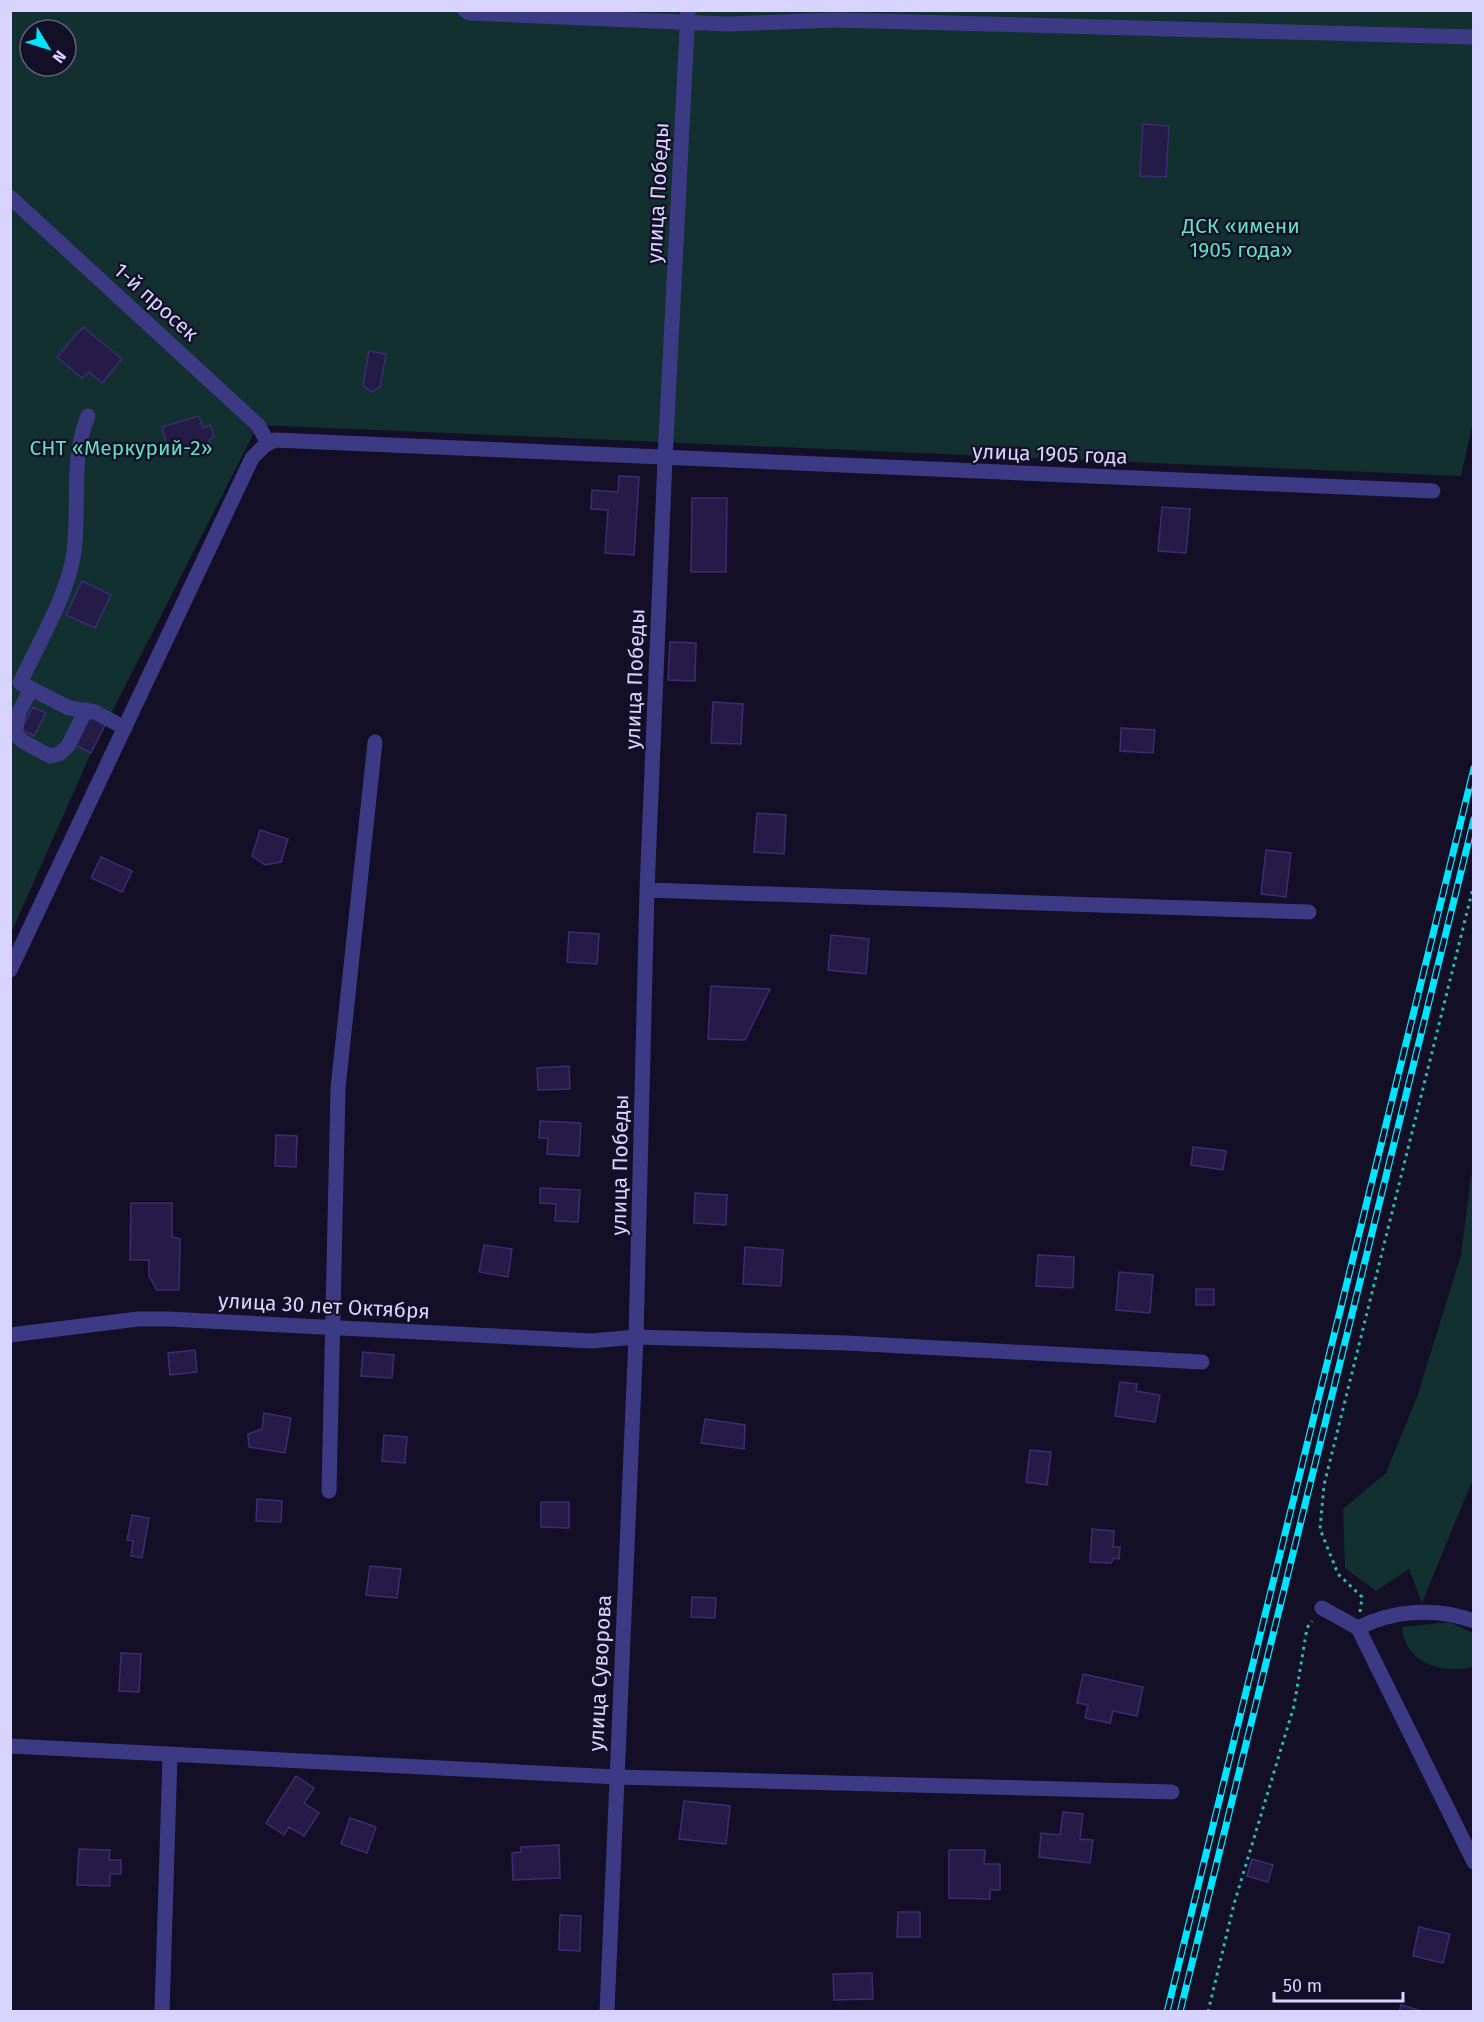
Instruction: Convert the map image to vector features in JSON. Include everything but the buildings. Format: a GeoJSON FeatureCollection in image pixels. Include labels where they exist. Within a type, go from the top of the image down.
{"type":"FeatureCollection","features":[{"type":"Feature","properties":{"kind":"street"},"geometry":{"type":"LineString","coordinates":[[465,10],[485,14],[835,20],[1473,37]]}},
{"type":"Feature","properties":{"kind":"street","name":"улица Победы"},"geometry":{"type":"LineString","coordinates":[[636,1337],[647,890],[665,459],[688,17]]}},
{"type":"Feature","properties":{"kind":"street","name":"1-й просек"},"geometry":{"type":"LineString","coordinates":[[10,197],[258,425],[268,443]]}},
{"type":"Feature","properties":{"kind":"street"},"geometry":{"type":"LineString","coordinates":[[86,710],[68,746],[59,754],[50,756],[22,741],[15,733],[14,726],[19,712],[20,683],[49,620],[71,564],[78,450],[88,417]]}},
{"type":"Feature","properties":{"kind":"street","name":"улица 1905 года"},"geometry":{"type":"LineString","coordinates":[[268,443],[287,440],[665,459],[1433,491]]}},
{"type":"Feature","properties":{"kind":"street"},"geometry":{"type":"LineString","coordinates":[[10,970],[17,940],[125,728],[252,458],[268,443]]}},
{"type":"Feature","properties":{"kind":"street"},"geometry":{"type":"LineString","coordinates":[[20,683],[69,708],[86,710],[125,728]]}},
{"type":"Feature","properties":{"kind":"street"},"geometry":{"type":"LineString","coordinates":[[329,1491],[338,1088],[375,742]]}},
{"type":"Feature","properties":{"kind":"street"},"geometry":{"type":"LineString","coordinates":[[647,890],[1309,912]]}},
{"type":"Feature","properties":{"kind":"street","name":"улица 30 лет Октября"},"geometry":{"type":"LineString","coordinates":[[10,1335],[138,1319],[332,1326],[592,1341],[636,1337],[858,1343],[1202,1362]]}},
{"type":"Feature","properties":{"kind":"street","name":"улица Суворова"},"geometry":{"type":"LineString","coordinates":[[607,2012],[636,1337]]}},
{"type":"Feature","properties":{"kind":"street"},"geometry":{"type":"LineString","coordinates":[[1323,1608],[1358,1628],[1473,1862]]}},
{"type":"Feature","properties":{"kind":"street"},"geometry":{"type":"LineString","coordinates":[[1358,1628],[1378,1618],[1399,1613],[1457,1615],[1473,1621]]}},
{"type":"Feature","properties":{"kind":"street"},"geometry":{"type":"LineString","coordinates":[[10,1746],[170,1756],[617,1777],[1172,1792]]}},
{"type":"Feature","properties":{"kind":"street"},"geometry":{"type":"LineString","coordinates":[[162,2012],[170,1756]]}},
{"type":"Feature","properties":{"kind":"path"},"geometry":{"type":"LineString","coordinates":[[1358,1628],[1362,1597],[1338,1574],[1320,1529],[1323,1485],[1473,884]]}},
{"type":"Feature","properties":{"kind":"path"},"geometry":{"type":"LineString","coordinates":[[1208,2012],[1234,1905],[1294,1706],[1307,1628],[1323,1608]]}},
{"type":"Feature","properties":{"kind":"green space","name":"ДСК «имени 1905 года»"},"geometry":{"type":"Polygon","coordinates":[[[11,11],[1473,11],[1474,418],[1461,476],[258,425],[91,753],[11,933],[11,11]]]}},
{"type":"Feature","properties":{"kind":"green space"},"geometry":{"type":"Polygon","coordinates":[[[1473,1162],[1473,1479],[1422,1603],[1409,1569],[1376,1591],[1345,1568],[1343,1509],[1386,1473],[1417,1397],[1461,1255],[1473,1162]]]}},
{"type":"Feature","properties":{"kind":"green space"},"geometry":{"type":"Polygon","coordinates":[[[1449,1622],[1473,1633],[1473,1667],[1449,1669],[1438,1667],[1427,1664],[1410,1650],[1402,1627],[1449,1622]]]}},
{"type":"Feature","properties":{"kind":"railway"},"geometry":{"type":"LineString","coordinates":[[1167,2012],[1474,768]]}},
{"type":"Feature","properties":{"kind":"railway"},"geometry":{"type":"LineString","coordinates":[[1180,2012],[1474,819]]}},
{"type":"Feature","properties":{"kind":"park label","name":"СНТ «Меркурий-2»"},"geometry":{"type":"Point","coordinates":[121,448]}}]}
